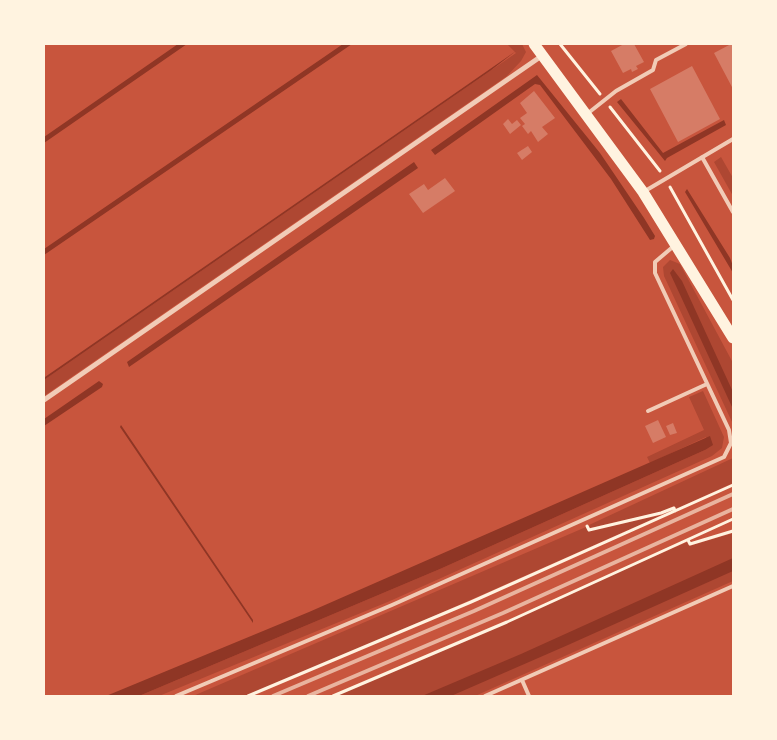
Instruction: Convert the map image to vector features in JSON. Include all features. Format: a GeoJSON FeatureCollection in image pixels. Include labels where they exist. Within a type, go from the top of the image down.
{"type":"FeatureCollection","features":[{"type":"Feature","properties":{"kind":"main road"},"geometry":{"type":"LineString","coordinates":[[534,44],[643,192],[677,244],[733,338]]}},
{"type":"Feature","properties":{"kind":"street"},"geometry":{"type":"LineString","coordinates":[[44,400],[542,55]]}},
{"type":"Feature","properties":{"kind":"lane"},"geometry":{"type":"LineString","coordinates":[[586,114],[604,100],[653,70],[656,60],[686,44]]}},
{"type":"Feature","properties":{"kind":"lane"},"geometry":{"type":"LineString","coordinates":[[643,192],[733,139]]}},
{"type":"Feature","properties":{"kind":"lane"},"geometry":{"type":"LineString","coordinates":[[702,157],[733,212]]}},
{"type":"Feature","properties":{"kind":"lane"},"geometry":{"type":"LineString","coordinates":[[176,696],[392,606],[719,461],[728,452],[731,438],[655,273],[655,262],[677,244]]}},
{"type":"Feature","properties":{"kind":"lane"},"geometry":{"type":"LineString","coordinates":[[648,411],[707,384]]}},
{"type":"Feature","properties":{"kind":"lane"},"geometry":{"type":"LineString","coordinates":[[486,696],[733,586]]}},
{"type":"Feature","properties":{"kind":"lane"},"geometry":{"type":"LineString","coordinates":[[522,680],[529,696]]}},
{"type":"Feature","properties":{"kind":"path"},"geometry":{"type":"LineString","coordinates":[[560,44],[665,179],[733,300]]}},
{"type":"Feature","properties":{"kind":"path"},"geometry":{"type":"LineString","coordinates":[[248,696],[471,602],[733,485]]}},
{"type":"Feature","properties":{"kind":"path"},"geometry":{"type":"LineString","coordinates":[[588,528],[661,513],[674,508],[675,511]]}},
{"type":"Feature","properties":{"kind":"path"},"geometry":{"type":"LineString","coordinates":[[333,696],[733,520]]}},
{"type":"Feature","properties":{"kind":"path"},"geometry":{"type":"LineString","coordinates":[[688,540],[690,544],[733,532]]}},
{"type":"Feature","properties":{"kind":"shaded area"},"geometry":{"type":"Polygon","coordinates":[[[178,44],[187,44],[44,143],[44,137],[178,44]]]}},
{"type":"Feature","properties":{"kind":"shaded area"},"geometry":{"type":"Polygon","coordinates":[[[343,44],[352,44],[44,255],[44,249],[343,44]]]}},
{"type":"Feature","properties":{"kind":"shaded area"},"geometry":{"type":"Polygon","coordinates":[[[507,44],[522,44],[526,52],[521,61],[507,76],[44,396],[44,380],[516,53],[507,44]]]}},
{"type":"Feature","properties":{"kind":"shaded area"},"geometry":{"type":"Polygon","coordinates":[[[516,51],[490,71],[44,380],[45,377],[516,51]]]}},
{"type":"Feature","properties":{"kind":"shaded area"},"geometry":{"type":"Polygon","coordinates":[[[537,75],[600,153],[644,218],[655,236],[654,239],[650,240],[611,179],[540,85],[535,84],[435,155],[431,150],[537,75]]]}},
{"type":"Feature","properties":{"kind":"shaded area"},"geometry":{"type":"Polygon","coordinates":[[[621,99],[663,153],[724,120],[726,125],[667,158],[665,161],[617,102],[621,99]]]}},
{"type":"Feature","properties":{"kind":"shaded area"},"geometry":{"type":"Polygon","coordinates":[[[721,157],[733,178],[733,196],[714,162],[721,157]]]}},
{"type":"Feature","properties":{"kind":"shaded area"},"geometry":{"type":"Polygon","coordinates":[[[414,162],[418,168],[129,367],[127,362],[414,162]]]}},
{"type":"Feature","properties":{"kind":"shaded area"},"geometry":{"type":"Polygon","coordinates":[[[687,189],[730,258],[733,273],[685,192],[687,189]]]}},
{"type":"Feature","properties":{"kind":"shaded area"},"geometry":{"type":"Polygon","coordinates":[[[670,260],[680,264],[733,363],[733,424],[664,276],[663,267],[670,260]]]}},
{"type":"Feature","properties":{"kind":"shaded area"},"geometry":{"type":"Polygon","coordinates":[[[673,269],[682,281],[733,392],[733,409],[670,273],[673,269]]]}},
{"type":"Feature","properties":{"kind":"shaded area"},"geometry":{"type":"Polygon","coordinates":[[[99,381],[103,384],[102,387],[44,426],[44,419],[99,381]]]}},
{"type":"Feature","properties":{"kind":"shaded area"},"geometry":{"type":"Polygon","coordinates":[[[703,391],[724,437],[722,448],[712,456],[390,601],[159,696],[139,696],[440,569],[705,450],[706,437],[650,463],[647,457],[704,430],[689,397],[703,391]]]}},
{"type":"Feature","properties":{"kind":"shaded area"},"geometry":{"type":"Polygon","coordinates":[[[121,425],[253,620],[253,623],[120,427],[121,425]]]}},
{"type":"Feature","properties":{"kind":"shaded area"},"geometry":{"type":"Polygon","coordinates":[[[710,436],[713,445],[705,450],[440,569],[139,696],[106,696],[309,612],[710,436]]]}},
{"type":"Feature","properties":{"kind":"shaded area"},"geometry":{"type":"Polygon","coordinates":[[[733,458],[733,483],[676,509],[674,506],[660,512],[590,528],[589,525],[733,458]]]}},
{"type":"Feature","properties":{"kind":"shaded area"},"geometry":{"type":"Polygon","coordinates":[[[662,515],[389,636],[245,696],[193,696],[586,527],[588,531],[662,515]]]}},
{"type":"Feature","properties":{"kind":"shaded area"},"geometry":{"type":"Polygon","coordinates":[[[733,533],[733,581],[475,696],[335,696],[687,542],[689,546],[733,533]]]}},
{"type":"Feature","properties":{"kind":"shaded area"},"geometry":{"type":"Polygon","coordinates":[[[733,558],[733,571],[568,645],[451,696],[422,696],[521,654],[733,558]]]}},
{"type":"Feature","properties":{"kind":"building"},"geometry":{"type":"Polygon","coordinates":[[[624,44],[634,44],[644,62],[636,66],[638,69],[632,72],[631,69],[623,73],[611,51],[624,44]]]}},
{"type":"Feature","properties":{"kind":"building"},"geometry":{"type":"Polygon","coordinates":[[[733,44],[733,89],[714,53],[733,44]]]}},
{"type":"Feature","properties":{"kind":"building"},"geometry":{"type":"Polygon","coordinates":[[[692,66],[720,119],[678,142],[650,89],[692,66]]]}},
{"type":"Feature","properties":{"kind":"building"},"geometry":{"type":"Polygon","coordinates":[[[534,91],[555,118],[542,127],[548,134],[538,142],[531,131],[528,134],[522,126],[525,124],[520,118],[527,113],[520,103],[534,91]]]}},
{"type":"Feature","properties":{"kind":"building"},"geometry":{"type":"Polygon","coordinates":[[[508,119],[512,124],[517,120],[521,125],[510,134],[503,124],[508,119]]]}},
{"type":"Feature","properties":{"kind":"building"},"geometry":{"type":"Polygon","coordinates":[[[528,146],[532,152],[522,160],[517,153],[528,146]]]}},
{"type":"Feature","properties":{"kind":"building"},"geometry":{"type":"Polygon","coordinates":[[[445,178],[455,191],[423,213],[409,194],[424,184],[428,190],[445,178]]]}},
{"type":"Feature","properties":{"kind":"building"},"geometry":{"type":"Polygon","coordinates":[[[658,420],[666,437],[653,443],[645,426],[658,420]]]}},
{"type":"Feature","properties":{"kind":"building"},"geometry":{"type":"Polygon","coordinates":[[[673,423],[677,433],[670,435],[666,426],[673,423]]]}},
{"type":"Feature","properties":{"kind":"railway"},"geometry":{"type":"LineString","coordinates":[[273,696],[474,611],[733,494]]}},
{"type":"Feature","properties":{"kind":"railway"},"geometry":{"type":"LineString","coordinates":[[308,696],[503,613],[733,509]]}}]}
